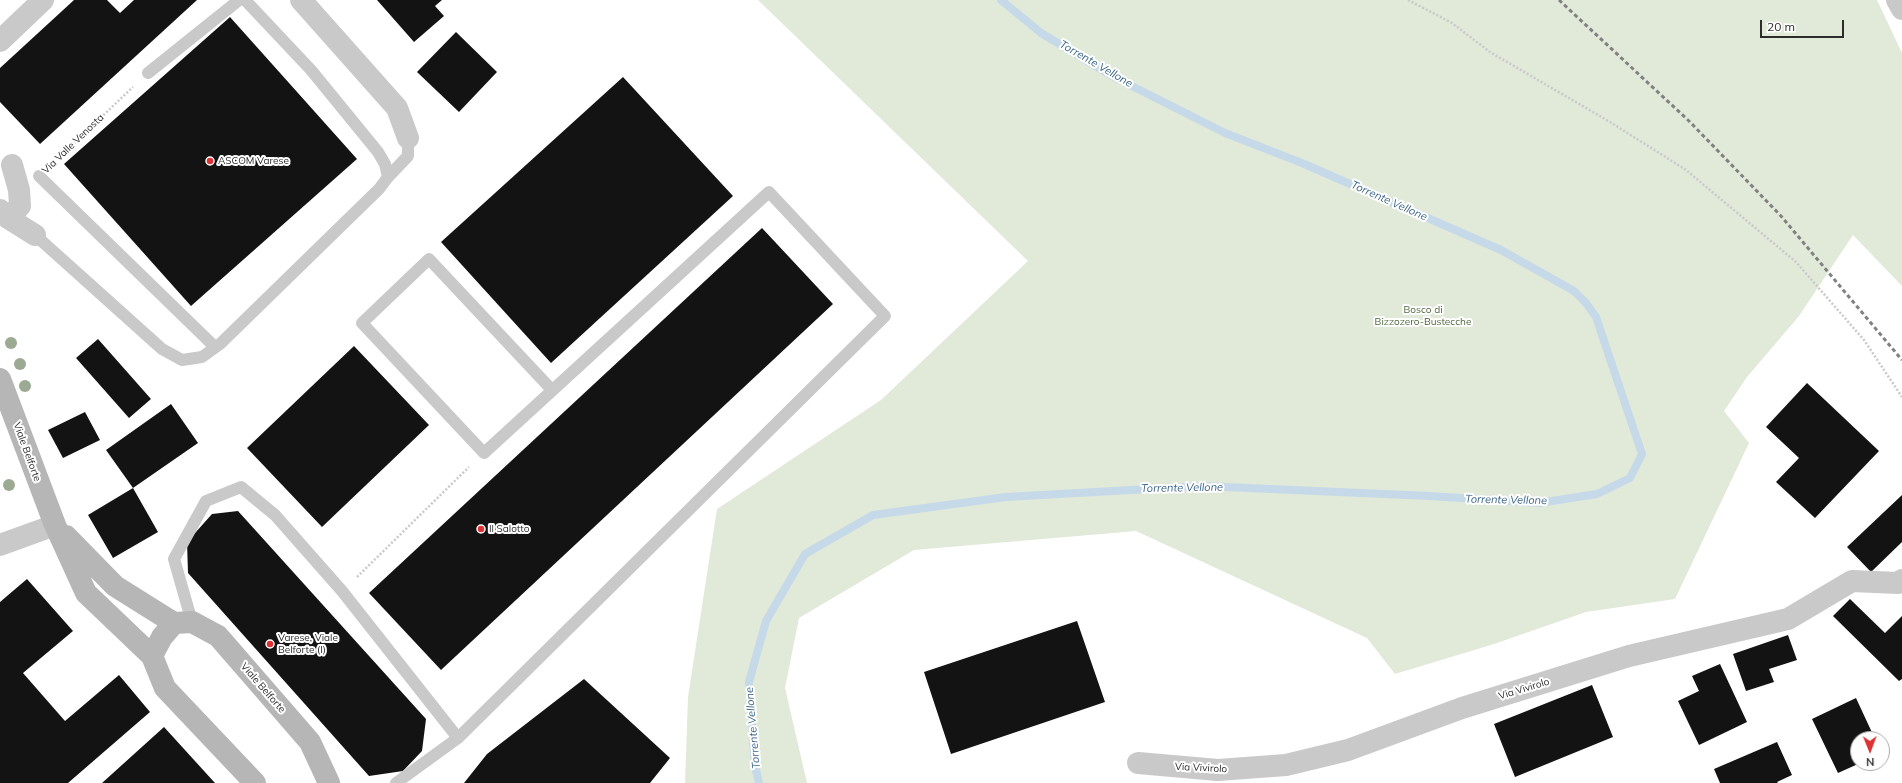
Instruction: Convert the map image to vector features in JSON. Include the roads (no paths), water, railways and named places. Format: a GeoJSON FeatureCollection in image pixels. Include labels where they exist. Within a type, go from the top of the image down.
{"type":"FeatureCollection","features":[{"type":"Feature","properties":{"kind":"main road","name":"Viale Belforte"},"geometry":{"type":"LineString","coordinates":[[0,380],[55,525],[86,593],[152,656],[165,688],[255,783]]}},
{"type":"Feature","properties":{"kind":"main road","name":"Viale Belforte"},"geometry":{"type":"LineString","coordinates":[[55,525],[115,586],[183,623],[218,636],[310,742],[329,783]]}},
{"type":"Feature","properties":{"kind":"main road"},"geometry":{"type":"LineString","coordinates":[[152,656],[162,637],[183,623]]}},
{"type":"Feature","properties":{"kind":"street"},"geometry":{"type":"LineString","coordinates":[[0,41],[43,0]]}},
{"type":"Feature","properties":{"kind":"street"},"geometry":{"type":"LineString","coordinates":[[301,0],[397,108],[408,138]]}},
{"type":"Feature","properties":{"kind":"street"},"geometry":{"type":"LineString","coordinates":[[1897,0],[1902,9]]}},
{"type":"Feature","properties":{"kind":"street"},"geometry":{"type":"LineString","coordinates":[[12,165],[20,190],[20,206],[4,214],[35,235]]}},
{"type":"Feature","properties":{"kind":"street"},"geometry":{"type":"LineString","coordinates":[[0,545],[55,525]]}},
{"type":"Feature","properties":{"kind":"street","name":"Via Vivirolo"},"geometry":{"type":"LineString","coordinates":[[1138,763],[1218,770],[1286,765],[1348,750],[1462,708],[1629,656],[1788,619],[1852,581],[1898,583],[1902,580]]}},
{"type":"Feature","properties":{"kind":"lane"},"geometry":{"type":"LineString","coordinates":[[148,73],[239,0]]}},
{"type":"Feature","properties":{"kind":"lane"},"geometry":{"type":"LineString","coordinates":[[245,0],[311,70],[378,152],[385,164],[388,177]]}},
{"type":"Feature","properties":{"kind":"lane"},"geometry":{"type":"LineString","coordinates":[[35,235],[162,349],[182,360],[202,357],[215,347],[373,194],[408,156],[408,138]]}},
{"type":"Feature","properties":{"kind":"lane","name":"Via Valle Venosta"},"geometry":{"type":"LineString","coordinates":[[39,176],[215,347]]}},
{"type":"Feature","properties":{"kind":"lane"},"geometry":{"type":"LineString","coordinates":[[396,783],[458,738],[885,316],[769,192],[484,453],[362,323],[429,259],[552,390]]}},
{"type":"Feature","properties":{"kind":"lane"},"geometry":{"type":"LineString","coordinates":[[183,623],[174,559],[206,501],[241,487],[275,515],[342,591],[458,738]]}},
{"type":"Feature","properties":{"kind":"waterway","name":"Torrente Vellone"},"geometry":{"type":"LineString","coordinates":[[759,783],[755,766],[749,682],[766,621],[805,554],[873,515],[1006,497],[1202,486],[1430,496],[1539,503],[1597,494],[1630,478],[1642,454],[1596,317],[1586,303],[1574,291],[1501,250],[1302,163],[1225,133],[1114,77],[1041,33],[1001,0]]}},
{"type":"Feature","properties":{"kind":"railway"},"geometry":{"type":"LineString","coordinates":[[1559,0],[1689,121],[1781,216],[1902,360]]}},
{"type":"Feature","properties":{"kind":"place","name":"ASCOM Varese"},"geometry":{"type":"Point","coordinates":[210,161]}},
{"type":"Feature","properties":{"kind":"place","name":"Il Salotto"},"geometry":{"type":"Point","coordinates":[481,529]}},
{"type":"Feature","properties":{"kind":"place","name":"Varese, Viale Belforte (I)"},"geometry":{"type":"Point","coordinates":[270,644]}},
{"type":"Feature","properties":{"kind":"park label","name":"Bosco di Bizzozero-Bustecche"},"geometry":{"type":"Point","coordinates":[1423,316]}}]}
